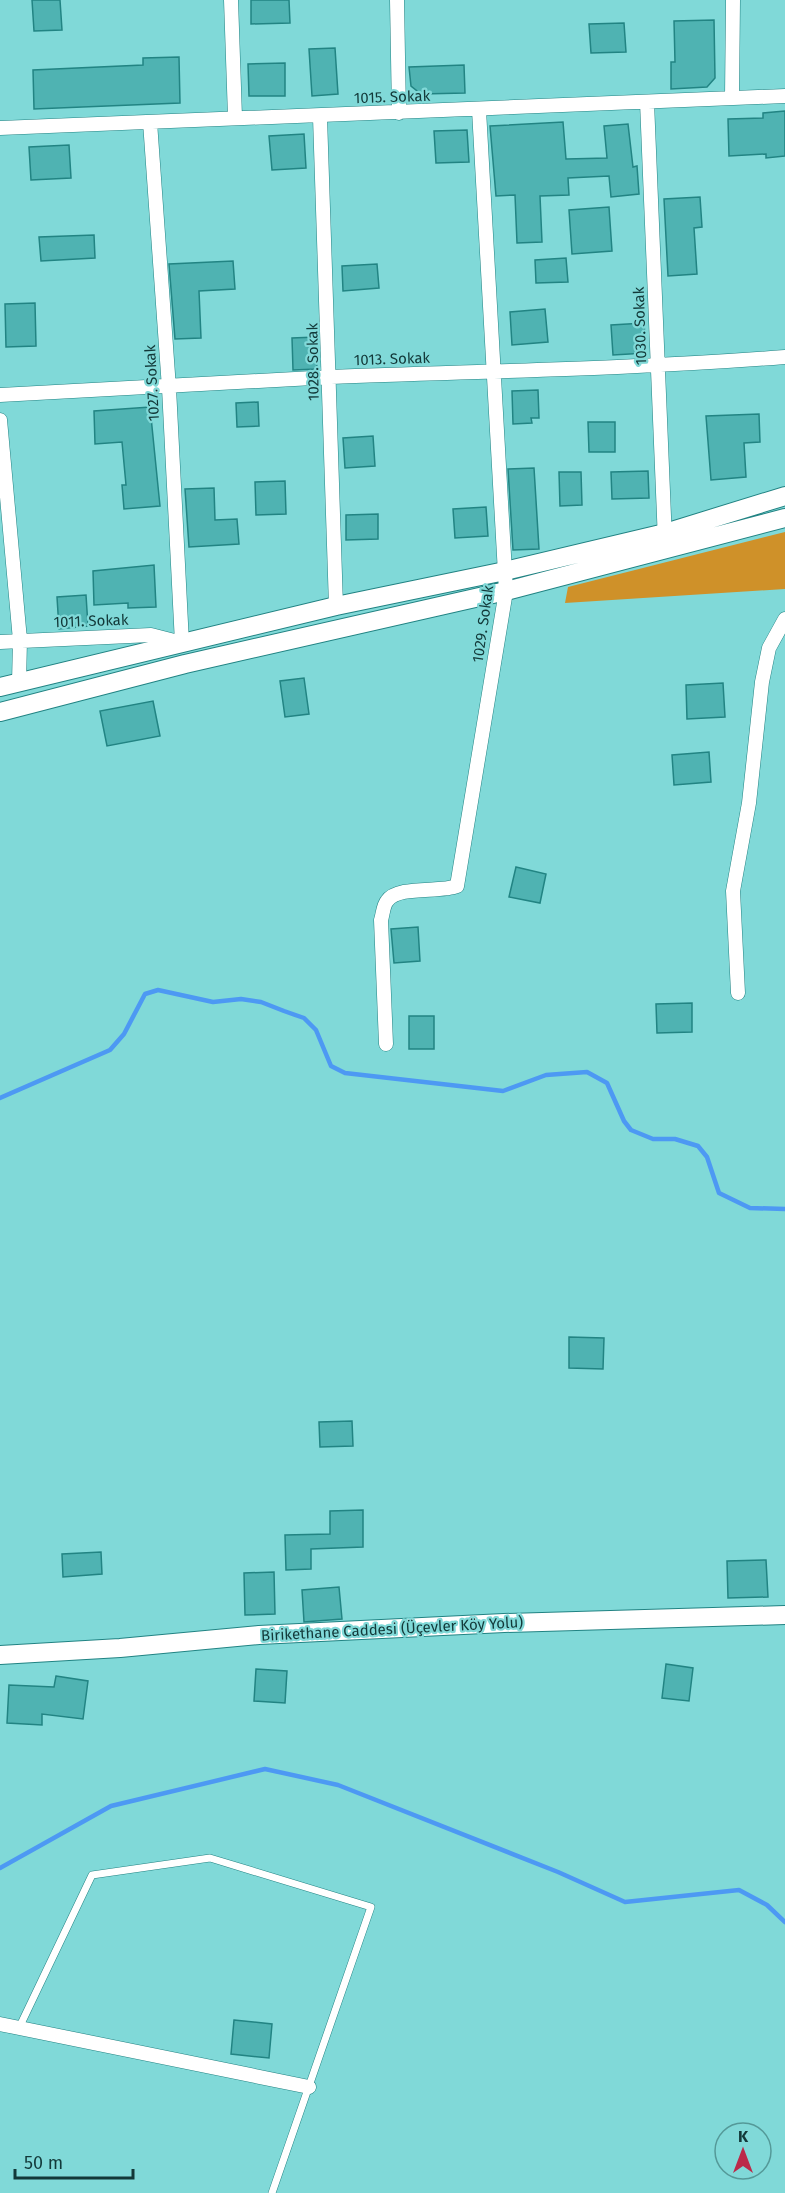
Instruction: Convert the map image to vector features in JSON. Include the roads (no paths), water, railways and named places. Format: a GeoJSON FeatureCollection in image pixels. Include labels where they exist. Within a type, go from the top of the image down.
{"type":"FeatureCollection","features":[{"type":"Feature","properties":{"kind":"street"},"geometry":{"type":"LineString","coordinates":[[231,0],[235,117]]}},
{"type":"Feature","properties":{"kind":"street"},"geometry":{"type":"LineString","coordinates":[[396,0],[399,113]]}},
{"type":"Feature","properties":{"kind":"street"},"geometry":{"type":"LineString","coordinates":[[732,97],[733,0]]}},
{"type":"Feature","properties":{"kind":"street","name":"1015. Sokak"},"geometry":{"type":"LineString","coordinates":[[0,128],[235,117],[320,117],[785,96]]}},
{"type":"Feature","properties":{"kind":"street","name":"1030. Sokak"},"geometry":{"type":"LineString","coordinates":[[647,102],[665,541]]}},
{"type":"Feature","properties":{"kind":"street","name":"1029. Sokak"},"geometry":{"type":"LineString","coordinates":[[386,1044],[381,920],[386,902],[393,895],[424,889],[447,890],[457,886],[506,591],[479,110]]}},
{"type":"Feature","properties":{"kind":"street","name":"1028. Sokak"},"geometry":{"type":"LineString","coordinates":[[320,117],[336,606]]}},
{"type":"Feature","properties":{"kind":"street","name":"1027. Sokak"},"geometry":{"type":"LineString","coordinates":[[150,122],[169,388],[182,643]]}},
{"type":"Feature","properties":{"kind":"street","name":"1013. Sokak"},"geometry":{"type":"LineString","coordinates":[[0,395],[329,378],[658,367],[785,357]]}},
{"type":"Feature","properties":{"kind":"street"},"geometry":{"type":"LineString","coordinates":[[0,420],[20,640],[19,683]]}},
{"type":"Feature","properties":{"kind":"street"},"geometry":{"type":"LineString","coordinates":[[0,712],[184,664],[506,591],[665,541],[785,496]]}},
{"type":"Feature","properties":{"kind":"street"},"geometry":{"type":"LineString","coordinates":[[0,687],[336,606],[505,571],[785,518]]}},
{"type":"Feature","properties":{"kind":"street"},"geometry":{"type":"LineString","coordinates":[[738,993],[733,891],[748,803],[762,682],[769,648],[785,620]]}},
{"type":"Feature","properties":{"kind":"street","name":"1011. Sokak"},"geometry":{"type":"LineString","coordinates":[[0,642],[151,635],[182,643]]}},
{"type":"Feature","properties":{"kind":"street","name":"Birikethane Caddesi (Üçevler Köy Yolu)"},"geometry":{"type":"LineString","coordinates":[[0,1655],[120,1648],[271,1635],[504,1623],[785,1615]]}},
{"type":"Feature","properties":{"kind":"street"},"geometry":{"type":"LineString","coordinates":[[0,2024],[309,2086]]}},
{"type":"Feature","properties":{"kind":"lane"},"geometry":{"type":"LineString","coordinates":[[20,2028],[92,1875],[210,1858],[371,1907],[272,2193]]}},
{"type":"Feature","properties":{"kind":"waterway"},"geometry":{"type":"LineString","coordinates":[[0,1098],[110,1050],[124,1034],[145,994],[158,990],[213,1002],[241,999],[261,1002],[304,1018],[316,1030],[331,1066],[345,1073],[503,1091],[546,1075],[587,1072],[607,1083],[624,1121],[631,1130],[653,1139],[675,1139],[698,1146],[707,1157],[719,1193],[750,1208],[785,1209]]}},
{"type":"Feature","properties":{"kind":"waterway"},"geometry":{"type":"LineString","coordinates":[[0,1868],[111,1806],[265,1769],[338,1785],[558,1872],[625,1902],[739,1890],[767,1905],[785,1922]]}}]}
